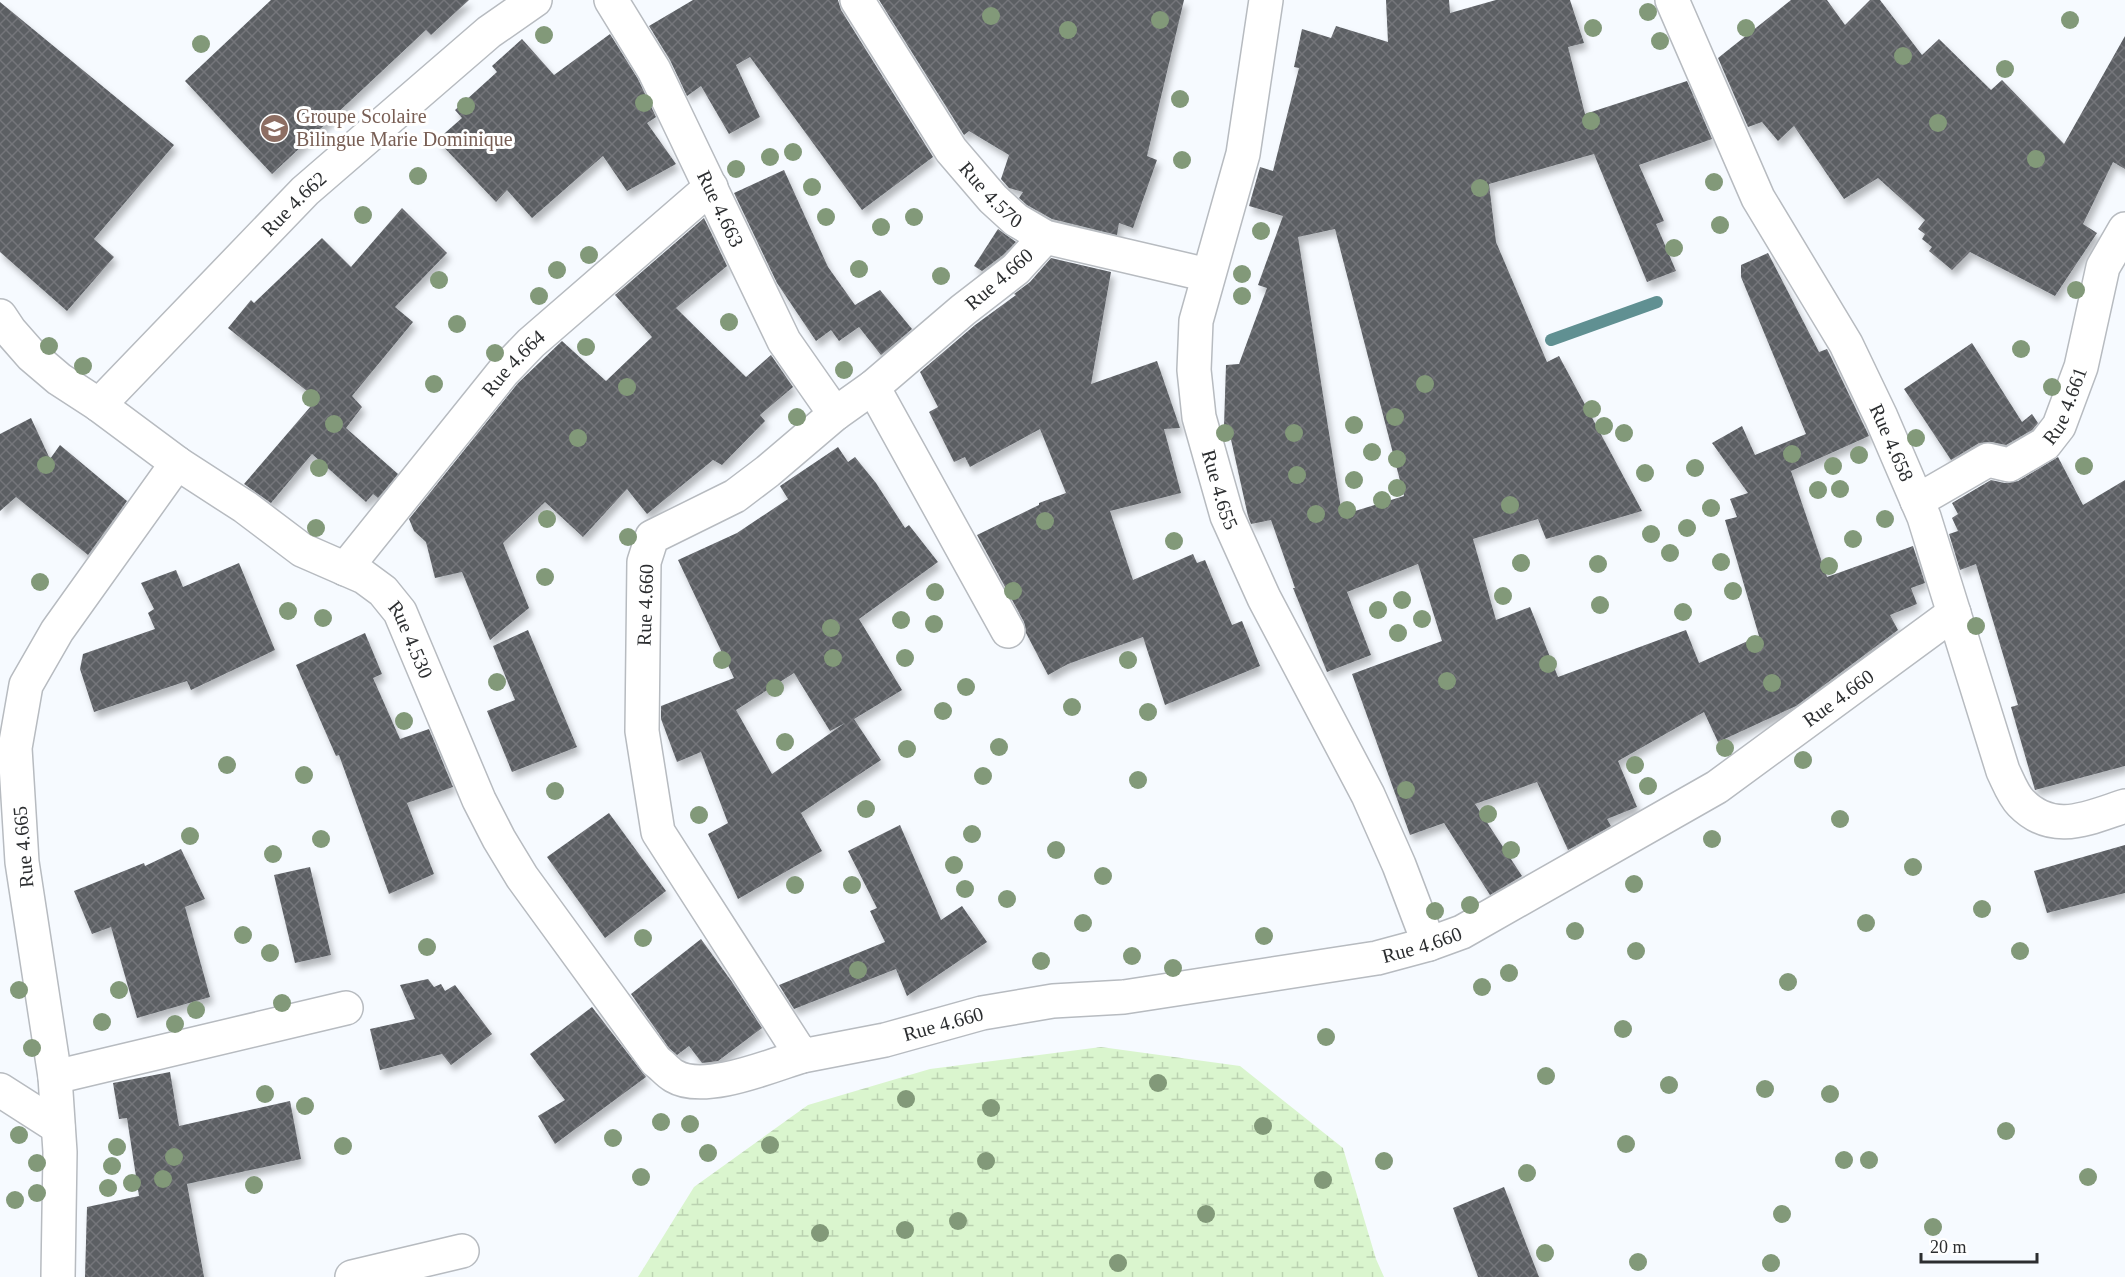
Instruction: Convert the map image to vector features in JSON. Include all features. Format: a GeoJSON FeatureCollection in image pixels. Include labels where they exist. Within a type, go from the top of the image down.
{"type":"FeatureCollection","features":[{"type":"Feature","properties":{"kind":"street","name":"Rue 4.662"},"geometry":{"type":"LineString","coordinates":[[99,405],[305,191],[489,32],[535,0]]}},
{"type":"Feature","properties":{"kind":"street","name":"Rue 4.663"},"geometry":{"type":"LineString","coordinates":[[611,0],[654,70],[784,341],[835,414]]}},
{"type":"Feature","properties":{"kind":"street","name":"Rue 4.570"},"geometry":{"type":"LineString","coordinates":[[857,0],[951,150],[993,199],[1016,220],[1045,237],[1208,275]]}},
{"type":"Feature","properties":{"kind":"street","name":"Rue 4.655"},"geometry":{"type":"LineString","coordinates":[[1266,0],[1243,154],[1196,321],[1194,369],[1199,417],[1227,516],[1264,598],[1368,795],[1429,944]]}},
{"type":"Feature","properties":{"kind":"street","name":"Rue 4.658"},"geometry":{"type":"LineString","coordinates":[[1672,0],[1758,198],[1846,344],[1881,417],[1924,517],[2003,771],[2020,802],[2050,821],[2067,823],[2125,806]]}},
{"type":"Feature","properties":{"kind":"street","name":"Rue 4.664"},"geometry":{"type":"LineString","coordinates":[[345,569],[504,371],[531,343],[711,187]]}},
{"type":"Feature","properties":{"kind":"street","name":"Rue 4.661"},"geometry":{"type":"LineString","coordinates":[[1917,501],[1988,460],[2009,465],[2045,444],[2059,426],[2081,367],[2103,267],[2125,229]]}},
{"type":"Feature","properties":{"kind":"street","name":"Rue 4.660"},"geometry":{"type":"LineString","coordinates":[[802,1056],[658,832],[642,731],[644,562],[652,537],[735,496],[768,471],[835,414],[873,387],[963,310],[1016,269],[1045,237]]}},
{"type":"Feature","properties":{"kind":"street","name":"Rue 4.530"},"geometry":{"type":"LineString","coordinates":[[0,316],[32,356],[59,379],[99,405],[177,463],[245,507],[302,550],[364,577],[383,591],[400,612],[479,800],[522,877],[656,1060],[674,1077],[694,1083]]}},
{"type":"Feature","properties":{"kind":"street"},"geometry":{"type":"LineString","coordinates":[[873,387],[1008,631]]}},
{"type":"Feature","properties":{"kind":"street","name":"Rue 4.665"},"geometry":{"type":"LineString","coordinates":[[58,1277],[58,1127],[55,1077],[22,862],[15,748],[26,685],[57,631],[177,463]]}},
{"type":"Feature","properties":{"kind":"street","name":"Rue 4.660"},"geometry":{"type":"LineString","coordinates":[[694,1083],[716,1082],[802,1056],[885,1040],[982,1013],[1053,1001],[1125,997],[1377,958],[1429,944],[1462,932],[1717,787],[1954,613]]}},
{"type":"Feature","properties":{"kind":"street"},"geometry":{"type":"LineString","coordinates":[[55,1077],[346,1008]]}},
{"type":"Feature","properties":{"kind":"street"},"geometry":{"type":"LineString","coordinates":[[0,1090],[58,1127]]}},
{"type":"Feature","properties":{"kind":"street"},"geometry":{"type":"LineString","coordinates":[[352,1277],[462,1251]]}},
{"type":"Feature","properties":{"kind":"green space"},"geometry":{"type":"Polygon","coordinates":[[[1101,1047],[1240,1066],[1343,1148],[1376,1259],[1384,1277],[638,1277],[694,1187],[808,1105],[930,1069],[1101,1047]]]}},
{"type":"Feature","properties":{"kind":"building","name":"Groupe Scolaire Bilingue Marie Dominique"},"geometry":{"type":"Polygon","coordinates":[[[271,0],[469,0],[431,35],[426,30],[272,174],[185,81],[271,0]]]}},
{"type":"Feature","properties":{"kind":"building"},"geometry":{"type":"Polygon","coordinates":[[[693,0],[838,0],[841,10],[933,157],[862,210],[750,57],[736,65],[760,117],[729,134],[701,86],[687,96],[670,60],[649,26],[693,0]]]}},
{"type":"Feature","properties":{"kind":"building"},"geometry":{"type":"Polygon","coordinates":[[[879,0],[1184,0],[1147,156],[1157,160],[1133,228],[1119,223],[1117,235],[1052,219],[1019,198],[1023,192],[1009,188],[1001,179],[1009,155],[969,131],[964,135],[879,0]]]}},
{"type":"Feature","properties":{"kind":"building"},"geometry":{"type":"Polygon","coordinates":[[[1386,0],[1449,0],[1450,13],[1496,0],[1570,0],[1584,43],[1568,47],[1585,114],[1687,81],[1712,139],[1639,165],[1664,221],[1656,224],[1676,271],[1647,282],[1594,154],[1489,184],[1496,242],[1547,362],[1559,356],[1642,511],[1546,539],[1538,519],[1473,539],[1496,620],[1530,607],[1558,677],[1686,630],[1699,663],[1759,636],[1725,520],[1737,517],[1730,499],[1748,493],[1712,443],[1742,426],[1755,455],[1806,434],[1741,277],[1741,265],[1768,253],[1819,352],[1827,349],[1869,436],[1791,471],[1827,577],[1913,546],[1925,583],[1911,588],[1917,604],[1890,615],[1898,630],[1796,706],[1718,742],[1704,712],[1618,761],[1637,807],[1607,819],[1611,826],[1568,850],[1537,782],[1475,804],[1522,876],[1490,895],[1444,823],[1410,835],[1352,674],[1442,641],[1418,564],[1347,592],[1371,655],[1327,672],[1293,588],[1295,588],[1271,520],[1251,524],[1228,426],[1224,426],[1226,365],[1239,364],[1267,288],[1258,285],[1283,216],[1249,206],[1260,167],[1273,171],[1299,68],[1294,67],[1302,29],[1331,38],[1336,26],[1388,42],[1386,0]],[[1335,229],[1298,237],[1342,515],[1404,496],[1335,229]]]}},
{"type":"Feature","properties":{"kind":"building"},"geometry":{"type":"Polygon","coordinates":[[[1791,0],[1827,0],[1845,25],[1870,0],[1880,0],[1922,55],[1939,39],[1991,90],[2002,80],[2064,144],[2125,36],[2125,169],[2113,162],[2083,224],[2097,233],[2055,296],[1970,252],[1952,270],[1929,251],[1932,247],[1922,239],[1925,234],[1918,229],[1925,220],[1878,178],[1844,199],[1794,126],[1778,141],[1762,122],[1748,127],[1718,58],[1791,0]]]}},
{"type":"Feature","properties":{"kind":"building"},"geometry":{"type":"Polygon","coordinates":[[[0,2],[174,145],[94,239],[114,257],[67,311],[0,252],[0,2]]]}},
{"type":"Feature","properties":{"kind":"building"},"geometry":{"type":"Polygon","coordinates":[[[610,34],[638,79],[656,117],[647,123],[676,164],[627,191],[603,156],[532,218],[507,190],[496,202],[437,140],[462,118],[455,110],[497,72],[492,66],[522,39],[554,75],[610,34]]]}},
{"type":"Feature","properties":{"kind":"building"},"geometry":{"type":"Polygon","coordinates":[[[784,170],[828,267],[855,305],[880,290],[912,329],[881,355],[859,327],[839,341],[831,330],[816,341],[777,283],[734,193],[784,170]]]}},
{"type":"Feature","properties":{"kind":"building"},"geometry":{"type":"Polygon","coordinates":[[[402,208],[447,253],[395,307],[413,322],[352,396],[362,407],[346,428],[398,474],[378,498],[373,494],[366,502],[312,454],[271,503],[244,484],[317,399],[228,328],[251,300],[254,303],[322,238],[351,267],[402,208]]]}},
{"type":"Feature","properties":{"kind":"building"},"geometry":{"type":"Polygon","coordinates":[[[704,218],[727,266],[676,308],[746,377],[771,355],[793,387],[760,415],[765,421],[722,465],[713,460],[647,514],[627,489],[583,537],[545,502],[503,543],[529,608],[490,640],[462,572],[435,578],[426,542],[414,531],[409,519],[518,383],[562,341],[606,381],[652,337],[615,295],[704,218]]]}},
{"type":"Feature","properties":{"kind":"building"},"geometry":{"type":"Polygon","coordinates":[[[998,229],[1016,242],[982,271],[974,266],[998,229]]]}},
{"type":"Feature","properties":{"kind":"building"},"geometry":{"type":"Polygon","coordinates":[[[1051,258],[1111,272],[1091,384],[1157,361],[1180,428],[1164,429],[1181,493],[1110,511],[1133,580],[1193,554],[1197,563],[1205,560],[1232,625],[1242,621],[1260,666],[1165,705],[1143,637],[1068,664],[1048,675],[1026,633],[1024,622],[977,535],[1039,503],[1066,493],[1040,429],[970,467],[965,457],[954,462],[929,412],[938,407],[920,372],[975,325],[1016,295],[1014,294],[1030,282],[1051,258]]]}},
{"type":"Feature","properties":{"kind":"building"},"geometry":{"type":"Polygon","coordinates":[[[1972,343],[2022,422],[2032,414],[2038,423],[2032,430],[2006,445],[1992,442],[1979,443],[1951,460],[1904,389],[1972,343]]]}},
{"type":"Feature","properties":{"kind":"building"},"geometry":{"type":"Polygon","coordinates":[[[31,418],[50,459],[60,445],[127,501],[88,555],[16,497],[0,511],[0,434],[31,418]]]}},
{"type":"Feature","properties":{"kind":"building"},"geometry":{"type":"Polygon","coordinates":[[[838,447],[848,462],[855,457],[876,483],[905,528],[909,525],[938,562],[859,619],[902,690],[854,719],[881,760],[801,813],[822,851],[738,899],[708,834],[728,823],[701,752],[677,762],[661,719],[661,706],[734,678],[678,560],[737,533],[788,499],[780,486],[838,447]],[[794,673],[736,710],[772,774],[845,723],[830,731],[794,673]]]}},
{"type":"Feature","properties":{"kind":"building"},"geometry":{"type":"Polygon","coordinates":[[[2058,457],[2083,505],[2125,480],[2125,766],[2035,790],[2011,707],[2018,705],[1976,564],[1960,570],[1949,534],[1958,531],[1952,518],[1958,514],[1952,503],[1991,480],[2005,483],[2018,481],[2058,457]]]}},
{"type":"Feature","properties":{"kind":"building"},"geometry":{"type":"Polygon","coordinates":[[[239,563],[275,650],[191,690],[187,681],[94,712],[80,669],[83,654],[155,629],[148,613],[154,609],[141,583],[176,570],[183,587],[239,563]]]}},
{"type":"Feature","properties":{"kind":"building"},"geometry":{"type":"Polygon","coordinates":[[[528,630],[577,747],[512,772],[487,711],[515,700],[493,646],[528,630]]]}},
{"type":"Feature","properties":{"kind":"building"},"geometry":{"type":"Polygon","coordinates":[[[365,633],[382,674],[373,678],[400,739],[429,729],[453,787],[407,803],[434,874],[389,894],[339,755],[336,756],[296,665],[365,633]]]}},
{"type":"Feature","properties":{"kind":"building"},"geometry":{"type":"Polygon","coordinates":[[[609,813],[666,891],[605,938],[547,857],[609,813]]]}},
{"type":"Feature","properties":{"kind":"building"},"geometry":{"type":"Polygon","coordinates":[[[900,825],[941,920],[962,906],[987,942],[907,996],[896,969],[794,1009],[779,985],[885,942],[870,911],[877,908],[848,851],[900,825]]]}},
{"type":"Feature","properties":{"kind":"building"},"geometry":{"type":"Polygon","coordinates":[[[2125,845],[2125,893],[2047,913],[2034,871],[2125,845]]]}},
{"type":"Feature","properties":{"kind":"building"},"geometry":{"type":"Polygon","coordinates":[[[181,849],[205,899],[185,907],[210,997],[137,1018],[111,927],[92,934],[74,891],[144,863],[145,866],[181,849]]]}},
{"type":"Feature","properties":{"kind":"building"},"geometry":{"type":"Polygon","coordinates":[[[310,867],[331,955],[295,963],[274,875],[310,867]]]}},
{"type":"Feature","properties":{"kind":"building"},"geometry":{"type":"Polygon","coordinates":[[[701,939],[762,1028],[718,1061],[702,1063],[689,1046],[677,1055],[669,1048],[631,994],[701,939]]]}},
{"type":"Feature","properties":{"kind":"building"},"geometry":{"type":"Polygon","coordinates":[[[428,979],[434,987],[441,984],[445,991],[455,985],[492,1034],[451,1065],[442,1054],[380,1070],[370,1029],[415,1019],[400,985],[428,979]]]}},
{"type":"Feature","properties":{"kind":"building"},"geometry":{"type":"Polygon","coordinates":[[[592,1007],[646,1077],[555,1144],[538,1116],[565,1100],[530,1054],[592,1007]]]}},
{"type":"Feature","properties":{"kind":"building"},"geometry":{"type":"Polygon","coordinates":[[[170,1072],[179,1126],[290,1101],[301,1159],[187,1184],[204,1277],[85,1277],[87,1207],[139,1196],[127,1118],[119,1119],[113,1083],[170,1072]]]}},
{"type":"Feature","properties":{"kind":"building"},"geometry":{"type":"Polygon","coordinates":[[[1504,1187],[1539,1277],[1478,1277],[1453,1208],[1504,1187]]]}},
{"type":"Feature","properties":{"kind":"waterway"},"geometry":{"type":"LineString","coordinates":[[1551,340],[1657,302]]}},
{"type":"Feature","properties":{"kind":"place","name":"Groupe Scolaire Bilingue Marie Dominique"},"geometry":{"type":"Point","coordinates":[275,128]}}]}
